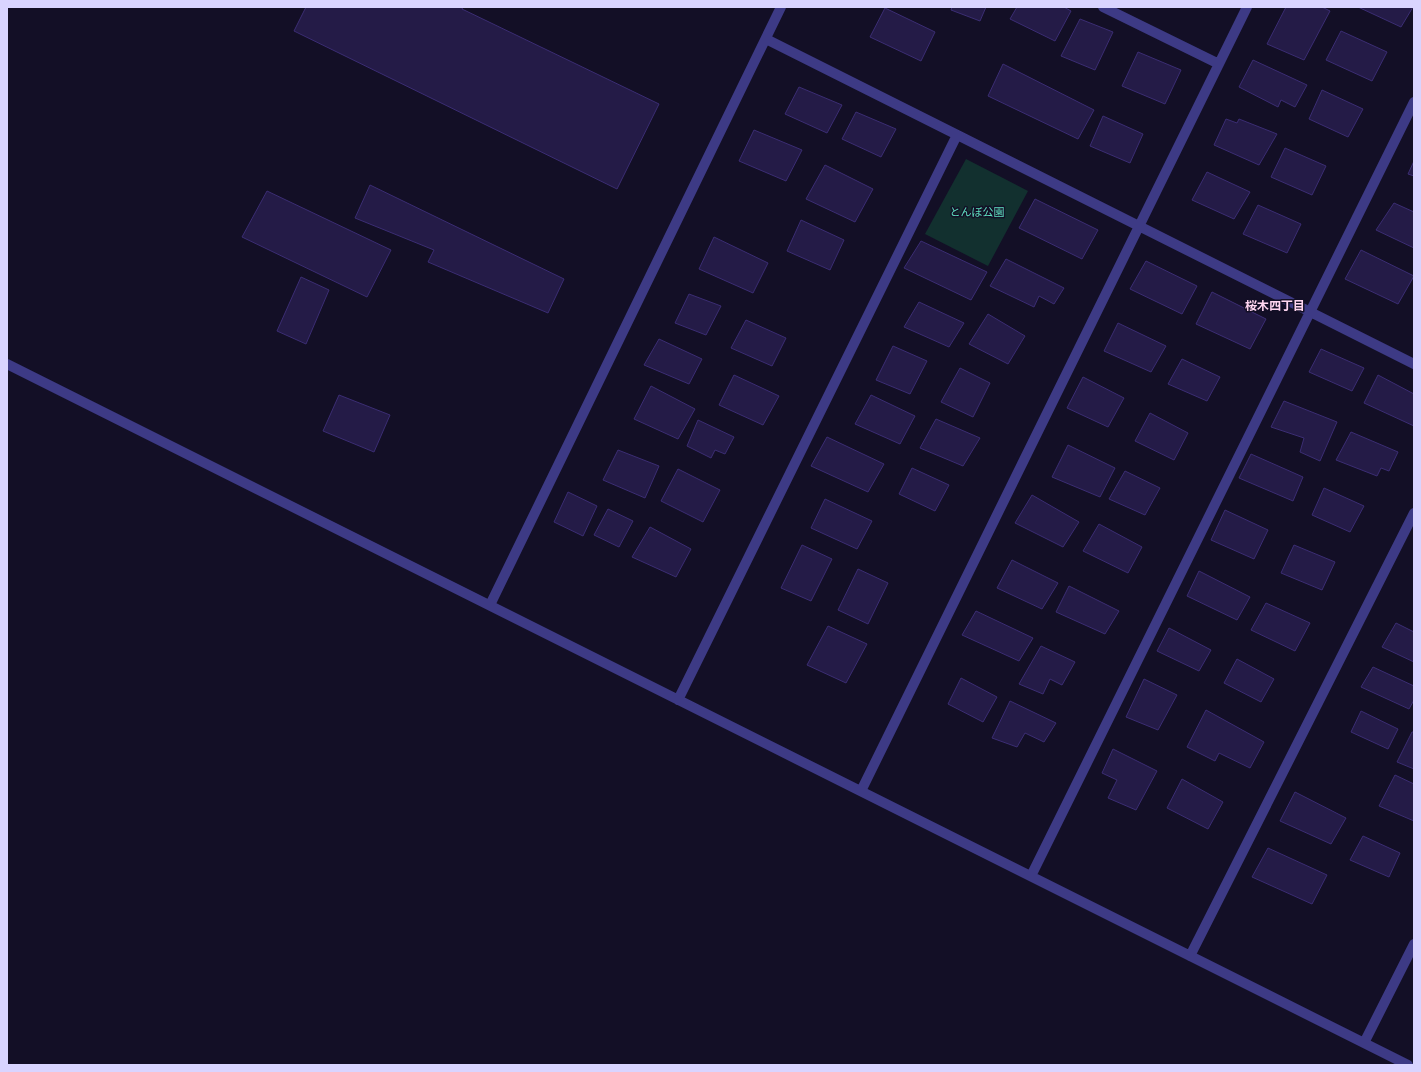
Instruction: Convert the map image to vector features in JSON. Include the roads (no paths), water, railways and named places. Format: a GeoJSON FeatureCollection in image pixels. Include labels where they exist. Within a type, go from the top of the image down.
{"type":"FeatureCollection","features":[{"type":"Feature","properties":{"kind":"street"},"geometry":{"type":"LineString","coordinates":[[490,605],[781,7]]}},
{"type":"Feature","properties":{"kind":"street"},"geometry":{"type":"LineString","coordinates":[[1103,7],[1219,64]]}},
{"type":"Feature","properties":{"kind":"street"},"geometry":{"type":"LineString","coordinates":[[861,792],[1247,7]]}},
{"type":"Feature","properties":{"kind":"street"},"geometry":{"type":"LineString","coordinates":[[766,39],[1414,364]]}},
{"type":"Feature","properties":{"kind":"street"},"geometry":{"type":"LineString","coordinates":[[1030,876],[1414,102]]}},
{"type":"Feature","properties":{"kind":"street"},"geometry":{"type":"LineString","coordinates":[[678,700],[957,135]]}},
{"type":"Feature","properties":{"kind":"street"},"geometry":{"type":"LineString","coordinates":[[7,364],[1408,1065]]}},
{"type":"Feature","properties":{"kind":"street"},"geometry":{"type":"LineString","coordinates":[[1190,956],[1414,513]]}},
{"type":"Feature","properties":{"kind":"street"},"geometry":{"type":"LineString","coordinates":[[1364,1043],[1414,944]]}},
{"type":"Feature","properties":{"kind":"district","name":"桜木四丁目"},"geometry":{"type":"Point","coordinates":[1275,306]}},
{"type":"Feature","properties":{"kind":"park label","name":"とんぼ公園"},"geometry":{"type":"Point","coordinates":[977,212]}}]}
